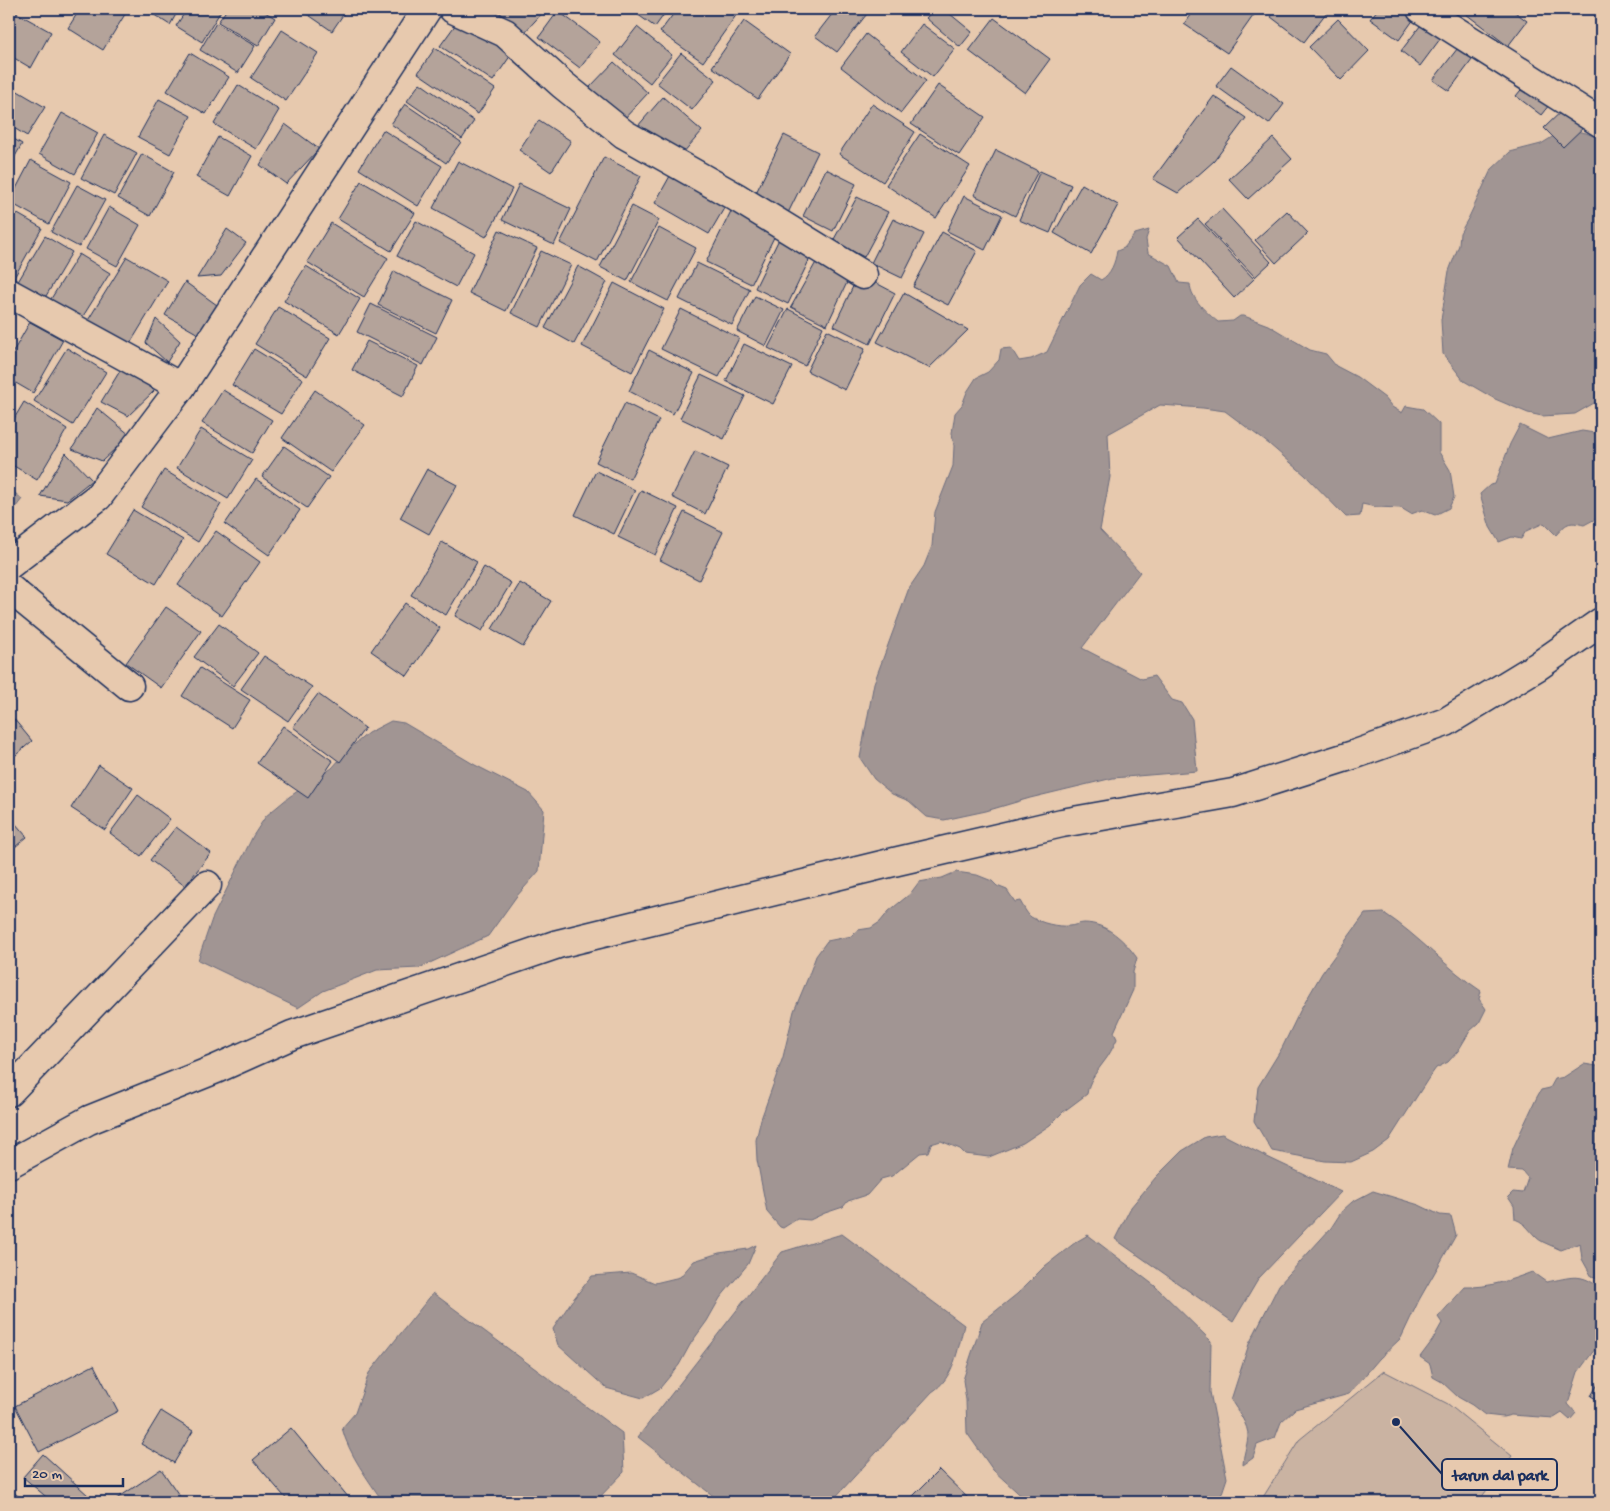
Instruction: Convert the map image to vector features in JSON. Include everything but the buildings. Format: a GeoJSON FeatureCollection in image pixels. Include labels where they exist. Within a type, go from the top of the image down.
{"type":"FeatureCollection","features":[{"type":"Feature","properties":{"kind":"street"},"geometry":{"type":"LineString","coordinates":[[9,565],[98,497],[181,387],[427,9]]}},
{"type":"Feature","properties":{"kind":"street"},"geometry":{"type":"LineString","coordinates":[[453,9],[505,33],[562,85],[624,134],[736,197],[863,275]]}},
{"type":"Feature","properties":{"kind":"street"},"geometry":{"type":"LineString","coordinates":[[1421,9],[1601,123]]}},
{"type":"Feature","properties":{"kind":"street"},"geometry":{"type":"LineString","coordinates":[[9,293],[181,387]]}},
{"type":"Feature","properties":{"kind":"street"},"geometry":{"type":"LineString","coordinates":[[9,588],[129,686]]}},
{"type":"Feature","properties":{"kind":"street"},"geometry":{"type":"LineString","coordinates":[[9,1164],[88,1120],[216,1069],[292,1035],[558,944],[1062,823],[1233,793],[1353,754],[1446,722],[1538,666],[1601,622]]}},
{"type":"Feature","properties":{"kind":"street"},"geometry":{"type":"LineString","coordinates":[[9,1092],[207,885]]}},
{"type":"Feature","properties":{"kind":"shaded area"},"geometry":{"type":"Polygon","coordinates":[[[1565,129],[1586,133],[1601,139],[1601,399],[1575,414],[1542,416],[1528,413],[1495,399],[1464,381],[1443,354],[1441,320],[1449,271],[1459,245],[1460,233],[1491,170],[1510,152],[1541,144],[1565,129]]]}},
{"type":"Feature","properties":{"kind":"shaded area"},"geometry":{"type":"Polygon","coordinates":[[[1149,230],[1146,239],[1148,253],[1171,266],[1179,283],[1190,284],[1196,300],[1218,322],[1233,321],[1240,316],[1244,316],[1268,325],[1310,350],[1326,354],[1336,366],[1357,377],[1385,398],[1392,407],[1402,413],[1406,406],[1423,409],[1439,424],[1439,452],[1450,470],[1454,497],[1449,508],[1435,515],[1422,510],[1411,514],[1401,508],[1376,507],[1362,504],[1360,516],[1346,517],[1305,475],[1269,444],[1225,411],[1160,405],[1108,434],[1110,477],[1100,530],[1140,572],[1082,648],[1142,679],[1154,676],[1172,700],[1182,703],[1192,719],[1197,771],[1113,778],[944,820],[927,817],[909,801],[892,794],[874,779],[860,758],[874,683],[909,588],[924,566],[932,546],[935,512],[953,466],[954,446],[952,433],[955,413],[962,405],[967,392],[976,378],[988,372],[999,360],[1001,349],[1011,348],[1019,361],[1031,359],[1047,352],[1080,285],[1091,274],[1101,280],[1104,278],[1112,268],[1117,251],[1124,248],[1135,234],[1149,230]]]}},
{"type":"Feature","properties":{"kind":"shaded area"},"geometry":{"type":"Polygon","coordinates":[[[1520,425],[1548,439],[1582,431],[1601,434],[1601,516],[1584,525],[1568,524],[1556,535],[1544,523],[1526,531],[1521,539],[1512,537],[1499,542],[1490,527],[1480,494],[1490,485],[1495,484],[1510,444],[1520,425]]]}},
{"type":"Feature","properties":{"kind":"shaded area"},"geometry":{"type":"Polygon","coordinates":[[[9,488],[22,499],[9,516],[9,488]]]}},
{"type":"Feature","properties":{"kind":"shaded area"},"geometry":{"type":"Polygon","coordinates":[[[391,721],[404,723],[475,765],[528,792],[544,810],[539,871],[516,897],[488,936],[419,968],[377,970],[323,991],[298,1008],[198,960],[212,919],[253,836],[266,816],[289,797],[332,768],[349,749],[368,733],[391,721]]]}},
{"type":"Feature","properties":{"kind":"shaded area"},"geometry":{"type":"Polygon","coordinates":[[[956,872],[977,875],[992,881],[997,886],[1007,890],[1015,902],[1020,901],[1030,916],[1039,921],[1064,926],[1082,923],[1100,926],[1115,934],[1127,945],[1137,958],[1133,972],[1133,990],[1114,1032],[1117,1039],[1089,1085],[1087,1094],[1063,1112],[1050,1125],[1023,1143],[989,1157],[965,1154],[960,1149],[941,1141],[931,1144],[928,1152],[920,1153],[892,1176],[881,1179],[867,1195],[848,1201],[843,1207],[810,1220],[797,1219],[783,1228],[780,1227],[767,1212],[757,1160],[756,1140],[761,1119],[783,1057],[794,1011],[816,956],[827,941],[852,936],[858,930],[871,928],[880,922],[889,911],[910,894],[919,882],[942,878],[956,872]]]}},
{"type":"Feature","properties":{"kind":"shaded area"},"geometry":{"type":"Polygon","coordinates":[[[1384,913],[1481,991],[1479,999],[1486,1009],[1479,1023],[1470,1031],[1458,1051],[1448,1062],[1436,1068],[1389,1140],[1373,1152],[1351,1162],[1325,1161],[1272,1151],[1254,1121],[1258,1087],[1282,1048],[1300,1011],[1322,973],[1365,914],[1384,913]]]}},
{"type":"Feature","properties":{"kind":"shaded area"},"geometry":{"type":"Polygon","coordinates":[[[1584,1064],[1597,1066],[1601,1064],[1601,1280],[1592,1277],[1582,1259],[1580,1243],[1561,1250],[1539,1240],[1524,1224],[1515,1219],[1514,1206],[1508,1197],[1513,1192],[1523,1193],[1528,1178],[1522,1171],[1508,1170],[1513,1148],[1541,1090],[1550,1088],[1555,1079],[1564,1077],[1584,1064]]]}},
{"type":"Feature","properties":{"kind":"shaded area"},"geometry":{"type":"Polygon","coordinates":[[[1222,1134],[1341,1192],[1259,1278],[1233,1322],[1115,1239],[1131,1207],[1156,1177],[1182,1151],[1205,1137],[1222,1134]]]}},
{"type":"Feature","properties":{"kind":"shaded area"},"geometry":{"type":"Polygon","coordinates":[[[1373,1191],[1419,1205],[1440,1215],[1451,1216],[1456,1235],[1419,1300],[1401,1338],[1379,1359],[1349,1394],[1295,1409],[1281,1422],[1275,1438],[1257,1445],[1253,1458],[1243,1465],[1248,1432],[1231,1400],[1249,1344],[1279,1285],[1331,1228],[1342,1211],[1352,1202],[1373,1191]]]}},
{"type":"Feature","properties":{"kind":"shaded area"},"geometry":{"type":"Polygon","coordinates":[[[842,1234],[964,1325],[950,1371],[939,1386],[831,1502],[721,1502],[638,1437],[782,1252],[842,1234]]]}},
{"type":"Feature","properties":{"kind":"shaded area"},"geometry":{"type":"Polygon","coordinates":[[[1088,1235],[1155,1286],[1211,1341],[1210,1392],[1227,1478],[1219,1502],[1028,1502],[993,1470],[967,1433],[963,1380],[982,1322],[1017,1294],[1045,1266],[1088,1235]]]}},
{"type":"Feature","properties":{"kind":"shaded area"},"geometry":{"type":"Polygon","coordinates":[[[756,1245],[748,1264],[720,1298],[679,1365],[660,1388],[643,1398],[606,1388],[558,1345],[553,1329],[571,1302],[592,1276],[631,1273],[655,1283],[680,1277],[694,1261],[719,1253],[748,1249],[756,1245]]]}},
{"type":"Feature","properties":{"kind":"shaded area"},"geometry":{"type":"Polygon","coordinates":[[[1532,1272],[1546,1282],[1575,1277],[1594,1283],[1601,1289],[1601,1322],[1595,1349],[1578,1372],[1568,1404],[1576,1413],[1570,1420],[1562,1413],[1554,1418],[1485,1415],[1433,1377],[1430,1364],[1420,1357],[1442,1323],[1438,1317],[1465,1287],[1491,1285],[1532,1272]]]}},
{"type":"Feature","properties":{"kind":"shaded area"},"geometry":{"type":"Polygon","coordinates":[[[433,1293],[622,1433],[624,1472],[595,1502],[383,1502],[349,1448],[342,1428],[355,1413],[369,1373],[433,1293]]]}},
{"type":"Feature","properties":{"kind":"shaded area"},"geometry":{"type":"Polygon","coordinates":[[[1384,1371],[1448,1404],[1512,1456],[1478,1502],[1260,1502],[1299,1440],[1384,1371]]]}},
{"type":"Feature","properties":{"kind":"place","name":"tarun dal park"},"geometry":{"type":"Point","coordinates":[1396,1422]}}]}
